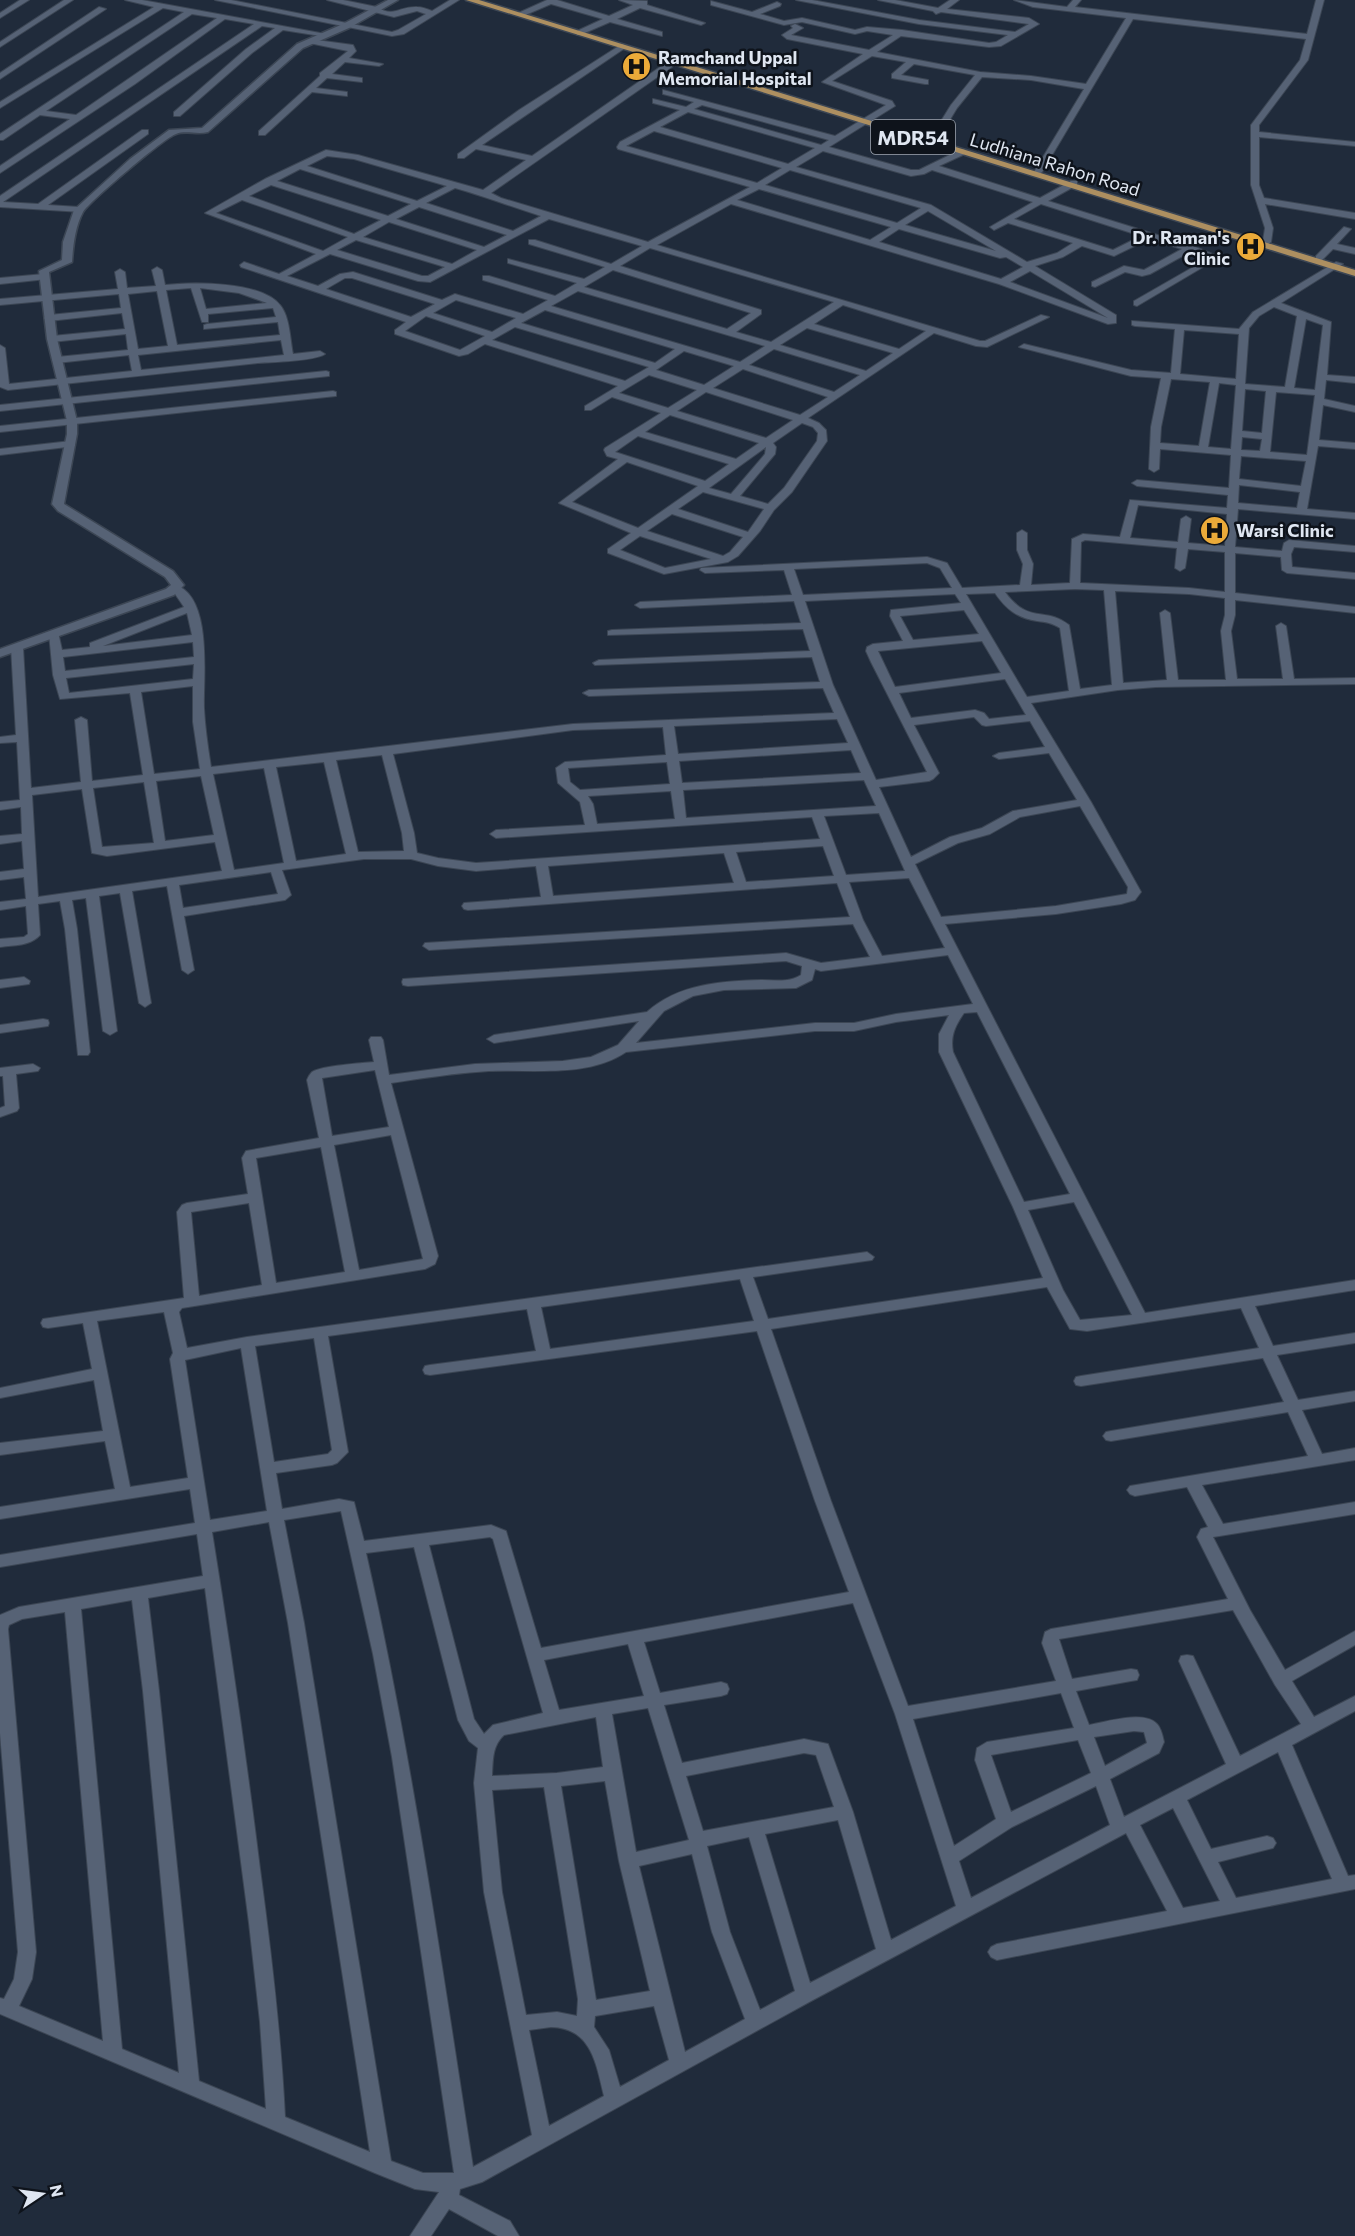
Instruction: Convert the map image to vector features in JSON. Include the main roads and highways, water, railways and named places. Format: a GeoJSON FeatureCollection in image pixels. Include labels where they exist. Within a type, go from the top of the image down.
{"type":"FeatureCollection","features":[{"type":"Feature","properties":{"kind":"main road","name":"Ludhiana Rahon Road"},"geometry":{"type":"LineString","coordinates":[[470,0],[523,13]]}},
{"type":"Feature","properties":{"kind":"main road","name":"Ludhiana Rahon Road"},"geometry":{"type":"LineString","coordinates":[[484,0],[963,152],[1355,271]]}},
{"type":"Feature","properties":{"kind":"main road","name":"Ludhiana Rahon Road"},"geometry":{"type":"LineString","coordinates":[[583,32],[675,61]]}},
{"type":"Feature","properties":{"kind":"main road","name":"Ludhiana Rahon Road"},"geometry":{"type":"LineString","coordinates":[[868,121],[934,139],[1071,184]]}},
{"type":"Feature","properties":{"kind":"main road","name":"Ludhiana Rahon Road"},"geometry":{"type":"LineString","coordinates":[[1265,244],[1319,258],[1336,266]]}},
{"type":"Feature","properties":{"kind":"place","name":"Ramchand Uppal Memorial Hospital"},"geometry":{"type":"Point","coordinates":[637,67]}},
{"type":"Feature","properties":{"kind":"place","name":"Dr. Raman's Clinic"},"geometry":{"type":"Point","coordinates":[1251,247]}},
{"type":"Feature","properties":{"kind":"place","name":"Warsi Clinic"},"geometry":{"type":"Point","coordinates":[1215,530]}}]}
